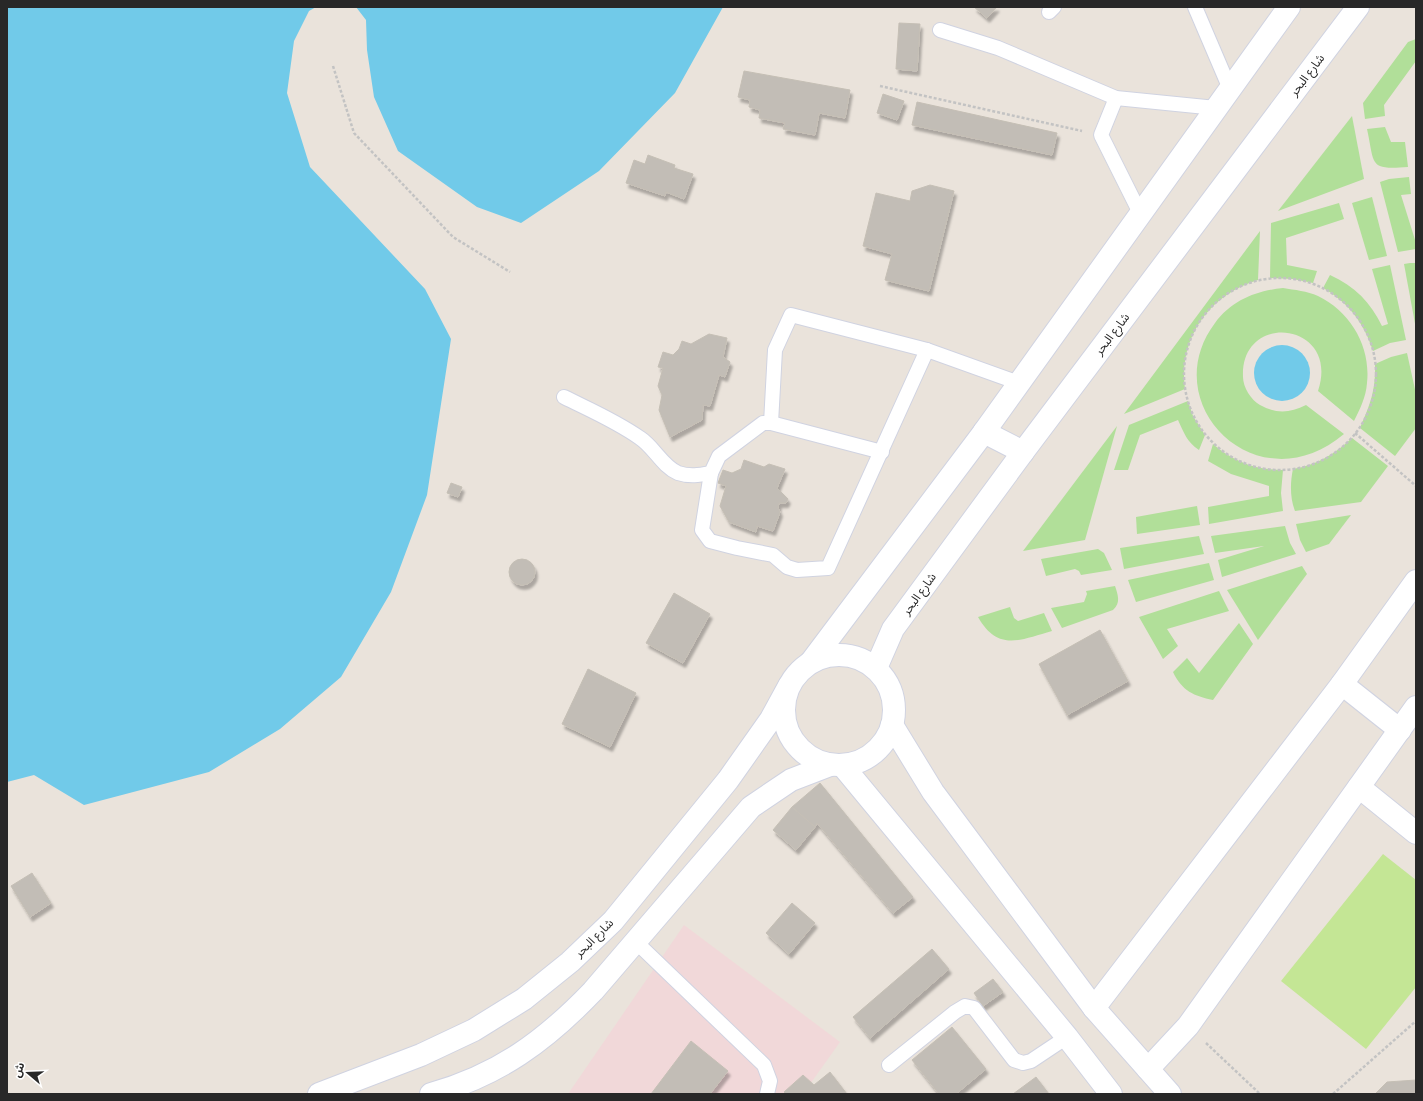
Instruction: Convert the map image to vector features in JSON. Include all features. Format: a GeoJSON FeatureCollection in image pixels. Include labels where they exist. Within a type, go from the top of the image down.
{"type":"FeatureCollection","features":[{"type":"Feature","properties":{"kind":"main road"},"geometry":{"type":"LineString","coordinates":[[1111,1094],[1067,1037],[836,765],[806,755],[790,736],[784,711],[789,686],[798,672],[811,662],[984,432],[1289,7]]}},
{"type":"Feature","properties":{"kind":"main road","name":"شارع البحر"},"geometry":{"type":"LineString","coordinates":[[876,668],[893,629],[1023,452],[1358,7]]}},
{"type":"Feature","properties":{"kind":"main road"},"geometry":{"type":"LineString","coordinates":[[984,432],[1023,452]]}},
{"type":"Feature","properties":{"kind":"main road"},"geometry":{"type":"LineString","coordinates":[[1094,1008],[1342,684],[1416,581]]}},
{"type":"Feature","properties":{"kind":"main road"},"geometry":{"type":"LineString","coordinates":[[431,1094],[471,1080],[505,1064],[537,1044],[566,1020],[636,942],[751,807],[791,780],[836,765],[863,759],[881,745],[892,725],[894,704],[888,684],[876,668],[856,657],[833,654],[811,662]]}},
{"type":"Feature","properties":{"kind":"main road"},"geometry":{"type":"LineString","coordinates":[[1342,684],[1400,730]]}},
{"type":"Feature","properties":{"kind":"main road","name":"شارع البحر"},"geometry":{"type":"LineString","coordinates":[[319,1094],[421,1055],[474,1030],[524,999],[570,962],[613,921],[728,780],[771,719],[789,686]]}},
{"type":"Feature","properties":{"kind":"main road"},"geometry":{"type":"LineString","coordinates":[[1148,1069],[1188,1026],[1416,708]]}},
{"type":"Feature","properties":{"kind":"main road"},"geometry":{"type":"LineString","coordinates":[[892,725],[933,792],[1094,1008],[1170,1094]]}},
{"type":"Feature","properties":{"kind":"main road"},"geometry":{"type":"LineString","coordinates":[[728,780],[751,807]]}},
{"type":"Feature","properties":{"kind":"main road"},"geometry":{"type":"LineString","coordinates":[[1359,787],[1416,833]]}},
{"type":"Feature","properties":{"kind":"lane"},"geometry":{"type":"LineString","coordinates":[[1195,7],[1230,89]]}},
{"type":"Feature","properties":{"kind":"lane"},"geometry":{"type":"LineString","coordinates":[[940,30],[998,48],[1116,98],[1216,108]]}},
{"type":"Feature","properties":{"kind":"lane"},"geometry":{"type":"LineString","coordinates":[[1116,98],[1101,135],[1140,213]]}},
{"type":"Feature","properties":{"kind":"lane"},"geometry":{"type":"LineString","coordinates":[[770,423],[775,350],[791,315],[927,350],[1020,383]]}},
{"type":"Feature","properties":{"kind":"lane"},"geometry":{"type":"LineString","coordinates":[[882,452],[770,423],[763,423],[719,456],[711,473],[702,530],[710,541],[773,555],[787,567],[797,570],[828,568],[882,452],[927,350]]}},
{"type":"Feature","properties":{"kind":"lane"},"geometry":{"type":"LineString","coordinates":[[564,397],[642,439],[661,460],[677,472],[694,476],[711,473]]}},
{"type":"Feature","properties":{"kind":"lane"},"geometry":{"type":"LineString","coordinates":[[636,942],[764,1065],[770,1080],[767,1094]]}},
{"type":"Feature","properties":{"kind":"lane"},"geometry":{"type":"LineString","coordinates":[[889,1065],[955,1012],[965,1006],[974,1008],[1014,1060],[1023,1063],[1031,1061],[1067,1037]]}},
{"type":"Feature","properties":{"kind":"path"},"geometry":{"type":"LineString","coordinates":[[333,66],[354,133],[453,237],[510,272]]}},
{"type":"Feature","properties":{"kind":"path"},"geometry":{"type":"LineString","coordinates":[[880,86],[1101,135]]}},
{"type":"Feature","properties":{"kind":"path"},"geometry":{"type":"LineString","coordinates":[[1281,278],[1304,281],[1325,289],[1335,295],[1344,302],[1359,320],[1369,340],[1375,364],[1375,381],[1372,398],[1360,428],[1355,433],[1331,455],[1315,463],[1293,469],[1270,470],[1256,467],[1242,463],[1224,453],[1199,426],[1191,411],[1186,394],[1184,371],[1187,349],[1196,327],[1202,318],[1227,294],[1247,284],[1264,279],[1281,278]]}},
{"type":"Feature","properties":{"kind":"path"},"geometry":{"type":"LineString","coordinates":[[1355,433],[1416,486]]}},
{"type":"Feature","properties":{"kind":"path"},"geometry":{"type":"LineString","coordinates":[[1333,1094],[1416,1021]]}},
{"type":"Feature","properties":{"kind":"path"},"geometry":{"type":"LineString","coordinates":[[1188,1026],[1260,1094]]}},
{"type":"Feature","properties":{"kind":"shaded area"},"geometry":{"type":"Polygon","coordinates":[[[684,925],[840,1042],[803,1094],[568,1094],[684,925]]]}},
{"type":"Feature","properties":{"kind":"green space"},"geometry":{"type":"Polygon","coordinates":[[[1416,39],[1416,61],[1384,105],[1385,116],[1365,119],[1363,103],[1408,42],[1416,39]]]}},
{"type":"Feature","properties":{"kind":"green space"},"geometry":{"type":"Polygon","coordinates":[[[1352,116],[1364,179],[1278,211],[1352,116]]]}},
{"type":"Feature","properties":{"kind":"green space"},"geometry":{"type":"Polygon","coordinates":[[[1385,127],[1391,142],[1405,142],[1408,167],[1395,168],[1380,166],[1373,158],[1367,129],[1385,127]]]}},
{"type":"Feature","properties":{"kind":"green space"},"geometry":{"type":"Polygon","coordinates":[[[1409,177],[1411,194],[1401,195],[1416,243],[1416,249],[1398,252],[1380,182],[1389,179],[1409,177]]]}},
{"type":"Feature","properties":{"kind":"green space"},"geometry":{"type":"Polygon","coordinates":[[[1372,197],[1387,256],[1369,260],[1352,203],[1372,197]]]}},
{"type":"Feature","properties":{"kind":"green space"},"geometry":{"type":"Polygon","coordinates":[[[1339,203],[1344,219],[1286,238],[1287,265],[1317,271],[1313,283],[1293,279],[1270,278],[1271,223],[1339,203]]]}},
{"type":"Feature","properties":{"kind":"green space"},"geometry":{"type":"Polygon","coordinates":[[[1260,231],[1258,280],[1225,296],[1212,307],[1201,321],[1192,336],[1187,352],[1184,370],[1185,389],[1124,414],[1260,231]]]}},
{"type":"Feature","properties":{"kind":"green space"},"geometry":{"type":"Polygon","coordinates":[[[1416,263],[1416,329],[1404,264],[1416,263]]]}},
{"type":"Feature","properties":{"kind":"green space"},"geometry":{"type":"Polygon","coordinates":[[[1390,265],[1406,340],[1390,343],[1373,351],[1365,331],[1348,307],[1341,300],[1323,288],[1330,275],[1339,279],[1361,296],[1373,310],[1382,326],[1388,324],[1372,269],[1390,265]]]}},
{"type":"Feature","properties":{"kind":"green space"},"geometry":{"type":"Polygon","coordinates":[[[1283,288],[1318,296],[1340,311],[1349,321],[1362,344],[1366,356],[1367,383],[1365,393],[1354,421],[1318,391],[1321,368],[1316,350],[1304,339],[1288,333],[1271,334],[1257,341],[1246,356],[1243,377],[1246,389],[1251,397],[1260,405],[1277,411],[1294,410],[1306,405],[1344,434],[1311,454],[1279,459],[1249,452],[1224,436],[1206,413],[1197,385],[1200,354],[1215,323],[1222,315],[1229,308],[1254,294],[1283,288]]]}},
{"type":"Feature","properties":{"kind":"green space"},"geometry":{"type":"Polygon","coordinates":[[[1407,353],[1416,394],[1416,428],[1395,456],[1360,428],[1372,397],[1375,364],[1391,357],[1407,353]]]}},
{"type":"Feature","properties":{"kind":"green space"},"geometry":{"type":"Polygon","coordinates":[[[1188,401],[1193,416],[1205,435],[1199,450],[1184,433],[1178,420],[1140,435],[1128,470],[1114,470],[1129,425],[1188,401]]]}},
{"type":"Feature","properties":{"kind":"green space"},"geometry":{"type":"Polygon","coordinates":[[[1117,426],[1085,540],[1023,551],[1117,426]]]}},
{"type":"Feature","properties":{"kind":"green space"},"geometry":{"type":"Polygon","coordinates":[[[1352,438],[1388,466],[1361,502],[1295,511],[1291,490],[1293,469],[1318,462],[1339,449],[1352,438]]]}},
{"type":"Feature","properties":{"kind":"green space"},"geometry":{"type":"Polygon","coordinates":[[[1213,444],[1229,456],[1246,464],[1273,470],[1283,470],[1281,493],[1283,511],[1209,524],[1208,507],[1269,496],[1269,486],[1231,474],[1208,461],[1213,444]]]}},
{"type":"Feature","properties":{"kind":"green space"},"geometry":{"type":"Polygon","coordinates":[[[1197,506],[1200,525],[1137,534],[1136,517],[1197,506]]]}},
{"type":"Feature","properties":{"kind":"green space"},"geometry":{"type":"Polygon","coordinates":[[[1351,515],[1329,544],[1306,552],[1300,540],[1296,524],[1351,515]]]}},
{"type":"Feature","properties":{"kind":"green space"},"geometry":{"type":"Polygon","coordinates":[[[1285,526],[1290,543],[1296,554],[1222,577],[1218,560],[1264,546],[1215,553],[1211,536],[1285,526]]]}},
{"type":"Feature","properties":{"kind":"green space"},"geometry":{"type":"Polygon","coordinates":[[[1199,536],[1204,554],[1124,569],[1120,548],[1199,536]]]}},
{"type":"Feature","properties":{"kind":"green space"},"geometry":{"type":"Polygon","coordinates":[[[1098,549],[1104,553],[1112,570],[1081,575],[1079,571],[1075,569],[1046,576],[1041,559],[1098,549]]]}},
{"type":"Feature","properties":{"kind":"green space"},"geometry":{"type":"Polygon","coordinates":[[[1209,563],[1214,580],[1136,602],[1128,580],[1209,563]]]}},
{"type":"Feature","properties":{"kind":"green space"},"geometry":{"type":"Polygon","coordinates":[[[1302,566],[1307,574],[1258,640],[1227,590],[1302,566]]]}},
{"type":"Feature","properties":{"kind":"green space"},"geometry":{"type":"Polygon","coordinates":[[[1115,586],[1118,602],[1113,610],[1062,628],[1051,608],[1084,602],[1087,594],[1086,591],[1115,586]]]}},
{"type":"Feature","properties":{"kind":"green space"},"geometry":{"type":"Polygon","coordinates":[[[1219,591],[1229,611],[1167,629],[1178,646],[1163,659],[1139,617],[1219,591]]]}},
{"type":"Feature","properties":{"kind":"green space"},"geometry":{"type":"Polygon","coordinates":[[[1010,607],[1014,618],[1018,621],[1044,613],[1052,631],[1020,640],[1002,639],[994,635],[986,628],[978,617],[1010,607]]]}},
{"type":"Feature","properties":{"kind":"green space"},"geometry":{"type":"Polygon","coordinates":[[[1239,623],[1253,644],[1213,700],[1200,697],[1189,692],[1180,684],[1173,672],[1187,658],[1199,673],[1239,623]]]}},
{"type":"Feature","properties":{"kind":"green space"},"geometry":{"type":"Polygon","coordinates":[[[1383,854],[1416,880],[1416,987],[1366,1049],[1281,981],[1383,854]]]}},
{"type":"Feature","properties":{"kind":"water"},"geometry":{"type":"Polygon","coordinates":[[[7,7],[316,7],[309,11],[294,41],[287,93],[310,167],[425,289],[451,339],[427,495],[391,592],[341,677],[280,729],[209,772],[84,805],[34,775],[7,782],[7,7]]]}},
{"type":"Feature","properties":{"kind":"water"},"geometry":{"type":"Polygon","coordinates":[[[356,7],[723,7],[675,93],[599,171],[521,223],[477,207],[398,151],[374,97],[367,50],[366,20],[356,7]]]}},
{"type":"Feature","properties":{"kind":"water"},"geometry":{"type":"Polygon","coordinates":[[[1282,345],[1297,350],[1305,358],[1310,373],[1305,388],[1297,396],[1282,401],[1267,396],[1259,388],[1254,373],[1259,358],[1267,350],[1282,345]]]}},
{"type":"Feature","properties":{"kind":"building"},"geometry":{"type":"Polygon","coordinates":[[[974,7],[997,7],[987,18],[974,7]]]}},
{"type":"Feature","properties":{"kind":"building"},"geometry":{"type":"Polygon","coordinates":[[[899,23],[920,24],[917,71],[896,69],[899,23]]]}},
{"type":"Feature","properties":{"kind":"building"},"geometry":{"type":"Polygon","coordinates":[[[744,71],[850,90],[845,118],[819,113],[815,135],[783,129],[785,123],[759,118],[760,110],[749,107],[750,100],[738,97],[744,71]]]}},
{"type":"Feature","properties":{"kind":"building"},"geometry":{"type":"Polygon","coordinates":[[[883,94],[904,101],[897,120],[877,113],[883,94]]]}},
{"type":"Feature","properties":{"kind":"building"},"geometry":{"type":"Polygon","coordinates":[[[917,102],[1057,133],[1052,155],[912,125],[917,102]]]}},
{"type":"Feature","properties":{"kind":"building"},"geometry":{"type":"Polygon","coordinates":[[[648,155],[675,165],[674,168],[693,174],[684,199],[666,192],[665,196],[626,183],[634,160],[645,164],[648,155]]]}},
{"type":"Feature","properties":{"kind":"building"},"geometry":{"type":"Polygon","coordinates":[[[930,185],[954,191],[929,291],[885,280],[892,254],[863,246],[876,193],[910,201],[912,191],[930,185]]]}},
{"type":"Feature","properties":{"kind":"building"},"geometry":{"type":"Polygon","coordinates":[[[709,334],[727,338],[723,357],[730,362],[725,377],[719,375],[710,406],[703,405],[702,420],[670,437],[659,410],[662,395],[658,386],[663,368],[658,367],[663,352],[673,355],[679,349],[682,341],[691,344],[709,334]]]}},
{"type":"Feature","properties":{"kind":"building"},"geometry":{"type":"Polygon","coordinates":[[[744,460],[764,467],[769,464],[785,469],[777,488],[788,499],[786,503],[779,503],[778,508],[780,512],[773,531],[757,526],[756,532],[729,522],[720,506],[726,486],[718,483],[723,470],[732,473],[741,469],[744,460]]]}},
{"type":"Feature","properties":{"kind":"building"},"geometry":{"type":"Polygon","coordinates":[[[451,483],[462,487],[458,497],[447,493],[451,483]]]}},
{"type":"Feature","properties":{"kind":"building"},"geometry":{"type":"Polygon","coordinates":[[[522,559],[531,563],[535,572],[531,581],[522,585],[513,581],[509,572],[513,563],[522,559]]]}},
{"type":"Feature","properties":{"kind":"building"},"geometry":{"type":"Polygon","coordinates":[[[674,593],[710,614],[683,663],[646,643],[674,593]]]}},
{"type":"Feature","properties":{"kind":"building"},"geometry":{"type":"Polygon","coordinates":[[[1100,630],[1128,681],[1067,715],[1039,664],[1100,630]]]}},
{"type":"Feature","properties":{"kind":"building"},"geometry":{"type":"Polygon","coordinates":[[[588,669],[636,693],[610,747],[562,724],[588,669]]]}},
{"type":"Feature","properties":{"kind":"building"},"geometry":{"type":"Polygon","coordinates":[[[820,783],[913,897],[893,913],[817,823],[815,827],[792,807],[820,783]]]}},
{"type":"Feature","properties":{"kind":"building"},"geometry":{"type":"Polygon","coordinates":[[[792,807],[815,827],[796,850],[773,830],[792,807]]]}},
{"type":"Feature","properties":{"kind":"building"},"geometry":{"type":"Polygon","coordinates":[[[32,873],[51,903],[30,917],[11,886],[32,873]]]}},
{"type":"Feature","properties":{"kind":"building"},"geometry":{"type":"Polygon","coordinates":[[[792,903],[815,923],[789,954],[766,933],[792,903]]]}},
{"type":"Feature","properties":{"kind":"building"},"geometry":{"type":"Polygon","coordinates":[[[932,949],[949,969],[870,1038],[853,1017],[932,949]]]}},
{"type":"Feature","properties":{"kind":"building"},"geometry":{"type":"Polygon","coordinates":[[[993,979],[1003,992],[983,1006],[974,993],[993,979]]]}},
{"type":"Feature","properties":{"kind":"building"},"geometry":{"type":"Polygon","coordinates":[[[952,1027],[986,1069],[956,1094],[939,1094],[912,1060],[952,1027]]]}},
{"type":"Feature","properties":{"kind":"building"},"geometry":{"type":"Polygon","coordinates":[[[691,1041],[728,1071],[710,1094],[651,1094],[691,1041]]]}},
{"type":"Feature","properties":{"kind":"building"},"geometry":{"type":"Polygon","coordinates":[[[830,1072],[847,1094],[786,1094],[784,1092],[803,1075],[814,1085],[830,1072]]]}},
{"type":"Feature","properties":{"kind":"building"},"geometry":{"type":"Polygon","coordinates":[[[1036,1077],[1049,1094],[1013,1094],[1036,1077]]]}},
{"type":"Feature","properties":{"kind":"building"},"geometry":{"type":"Polygon","coordinates":[[[1416,1080],[1416,1094],[1375,1094],[1387,1082],[1416,1080]]]}}]}
